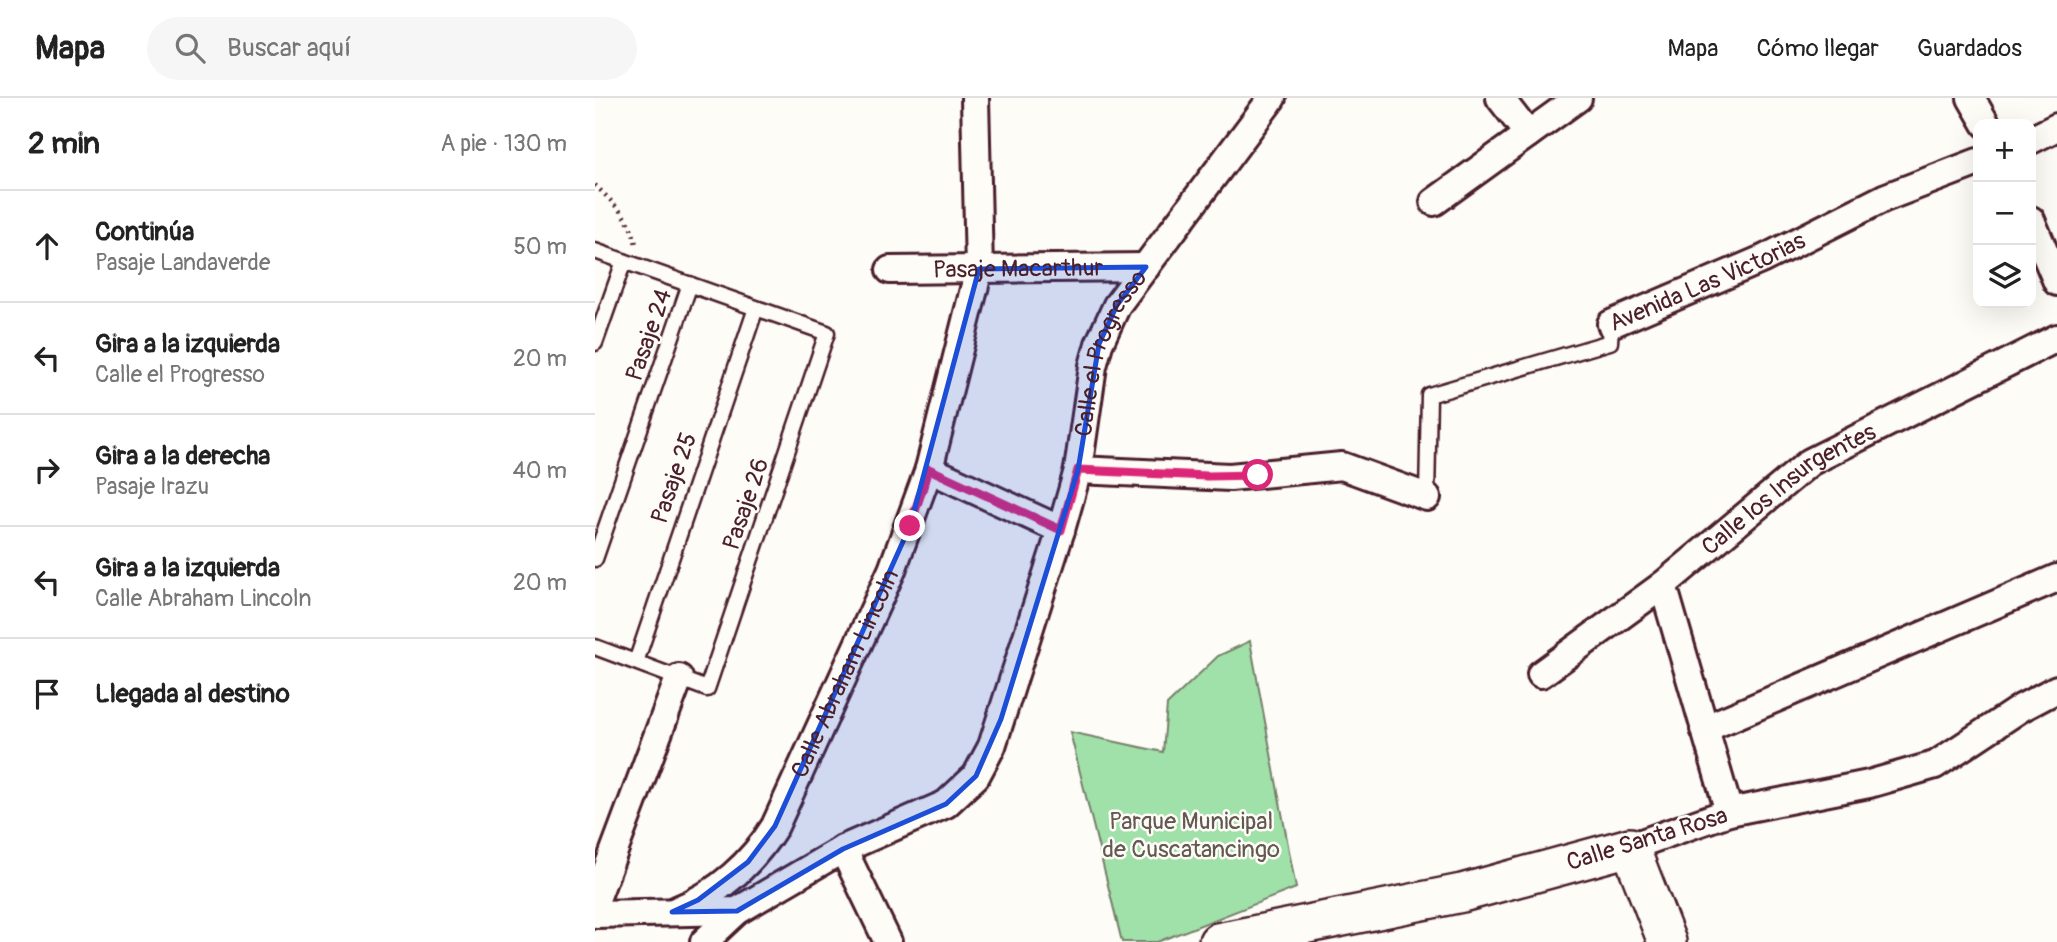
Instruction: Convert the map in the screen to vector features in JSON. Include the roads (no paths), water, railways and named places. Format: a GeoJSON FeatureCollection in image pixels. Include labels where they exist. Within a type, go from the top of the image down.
{"type":"FeatureCollection","features":[{"type":"Feature","properties":{"kind":"street","name":"Calle Abraham Lincoln"},"geometry":{"type":"LineString","coordinates":[[672,912],[710,892],[748,862],[775,826],[893,569],[929,469],[979,269],[975,98]]}},
{"type":"Feature","properties":{"kind":"street","name":"Calle el Progresso"},"geometry":{"type":"LineString","coordinates":[[705,942],[737,911],[843,849],[946,803],[976,776],[995,737],[1061,530],[1078,470],[1087,400],[1099,345],[1117,305],[1272,98]]}},
{"type":"Feature","properties":{"kind":"street"},"geometry":{"type":"LineString","coordinates":[[1500,98],[1528,134]]}},
{"type":"Feature","properties":{"kind":"street"},"geometry":{"type":"LineString","coordinates":[[1434,202],[1578,98]]}},
{"type":"Feature","properties":{"kind":"street"},"geometry":{"type":"LineString","coordinates":[[1971,98],[1983,119]]}},
{"type":"Feature","properties":{"kind":"street"},"geometry":{"type":"LineString","coordinates":[[2036,138],[2057,127]]}},
{"type":"Feature","properties":{"kind":"street","name":"Avenida Las Victorias"},"geometry":{"type":"LineString","coordinates":[[1611,324],[1740,270],[1884,198],[1973,164]]}},
{"type":"Feature","properties":{"kind":"street"},"geometry":{"type":"LineString","coordinates":[[2036,232],[2057,282]]}},
{"type":"Feature","properties":{"kind":"street","name":"Pasaje Macarthur"},"geometry":{"type":"LineString","coordinates":[[890,270],[1146,267]]}},
{"type":"Feature","properties":{"kind":"street","name":"Calle los Insurgentes"},"geometry":{"type":"LineString","coordinates":[[1541,674],[1663,585],[1809,462],[2057,338]]}},
{"type":"Feature","properties":{"kind":"street"},"geometry":{"type":"LineString","coordinates":[[1078,470],[1230,477],[1342,466],[1427,498]]}},
{"type":"Feature","properties":{"kind":"street"},"geometry":{"type":"LineString","coordinates":[[929,469],[1061,530]]}},
{"type":"Feature","properties":{"kind":"street"},"geometry":{"type":"LineString","coordinates":[[1703,729],[2057,578]]}},
{"type":"Feature","properties":{"kind":"street"},"geometry":{"type":"LineString","coordinates":[[1663,585],[1729,812]]}},
{"type":"Feature","properties":{"kind":"street"},"geometry":{"type":"LineString","coordinates":[[595,902],[679,678]]}},
{"type":"Feature","properties":{"kind":"street","name":"Calle Santa Rosa"},"geometry":{"type":"LineString","coordinates":[[1218,942],[1462,893],[1630,847],[1729,812],[1869,784],[1935,765],[2021,708],[2057,689]]}},
{"type":"Feature","properties":{"kind":"street"},"geometry":{"type":"LineString","coordinates":[[1630,847],[1667,942]]}},
{"type":"Feature","properties":{"kind":"street"},"geometry":{"type":"LineString","coordinates":[[843,849],[888,942]]}},
{"type":"Feature","properties":{"kind":"street"},"geometry":{"type":"LineString","coordinates":[[595,914],[737,911]]}},
{"type":"Feature","properties":{"kind":"lane"},"geometry":{"type":"LineString","coordinates":[[595,251],[756,308]]}},
{"type":"Feature","properties":{"kind":"lane"},"geometry":{"type":"LineString","coordinates":[[595,343],[627,262]]}},
{"type":"Feature","properties":{"kind":"lane","name":"Pasaje 24"},"geometry":{"type":"LineString","coordinates":[[595,559],[690,285]]}},
{"type":"Feature","properties":{"kind":"lane","name":"Pasaje 26"},"geometry":{"type":"LineString","coordinates":[[679,678],[708,689],[827,333],[756,308]]}},
{"type":"Feature","properties":{"kind":"lane","name":"Pasaje 25"},"geometry":{"type":"LineString","coordinates":[[636,662],[756,308]]}},
{"type":"Feature","properties":{"kind":"lane","name":"Avenida Las Victorias"},"geometry":{"type":"LineString","coordinates":[[1427,498],[1429,395],[1610,342],[1611,324]]}},
{"type":"Feature","properties":{"kind":"lane"},"geometry":{"type":"LineString","coordinates":[[595,647],[679,678]]}},
{"type":"Feature","properties":{"kind":"park label","name":"Parque Municipal de Cuscatancingo"},"geometry":{"type":"Point","coordinates":[1191,835]}}]}
